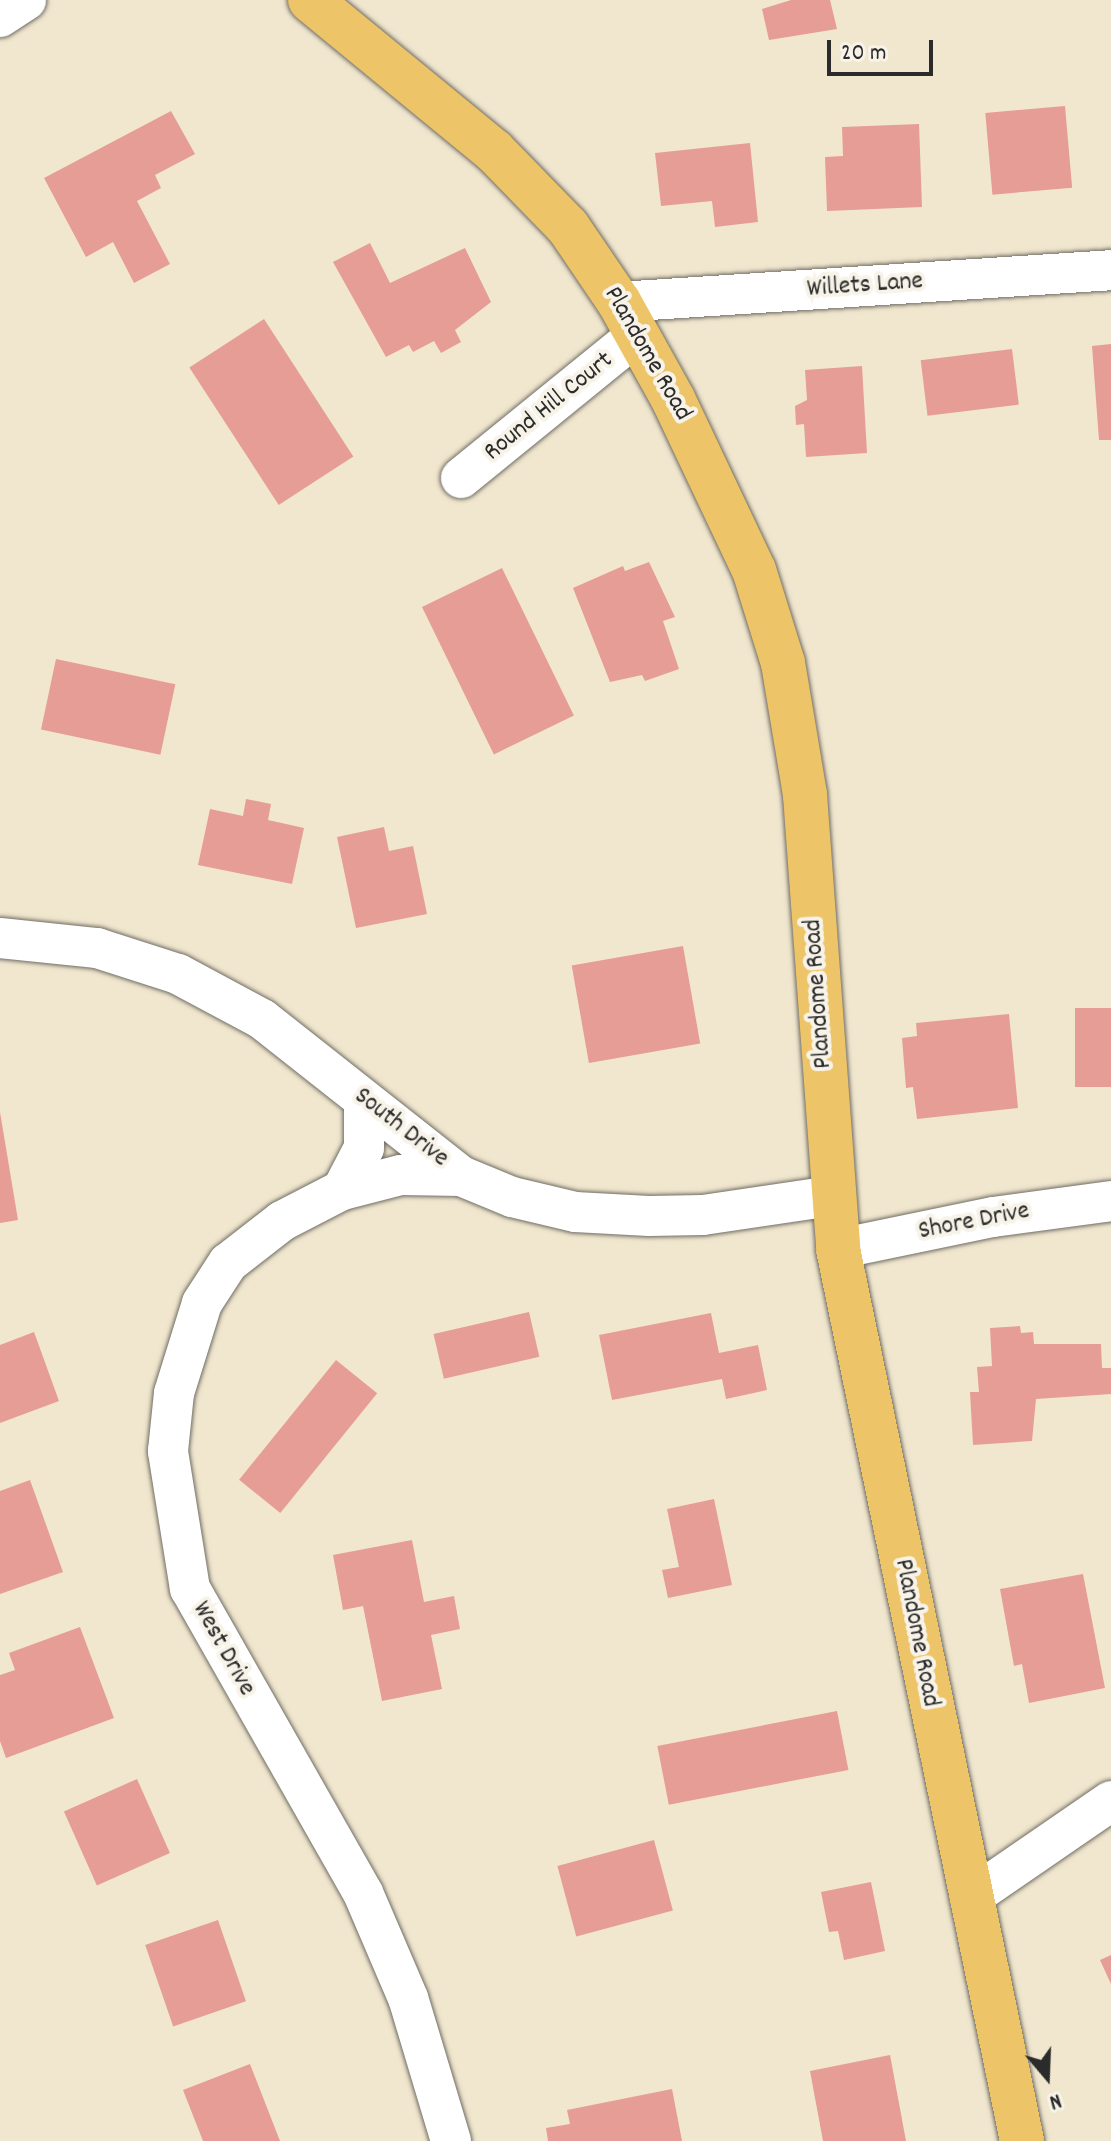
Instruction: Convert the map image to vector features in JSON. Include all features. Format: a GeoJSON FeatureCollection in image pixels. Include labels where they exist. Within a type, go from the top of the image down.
{"type":"FeatureCollection","features":[{"type":"Feature","properties":{"kind":"main road","name":"Plandome Road"},"geometry":{"type":"LineString","coordinates":[[310,0],[526,180],[568,227],[628,319],[738,529],[783,663],[805,795],[838,1249],[1022,2141]]}},
{"type":"Feature","properties":{"kind":"street"},"geometry":{"type":"LineString","coordinates":[[0,17],[26,0]]}},
{"type":"Feature","properties":{"kind":"street","name":"Willets Lane"},"geometry":{"type":"LineString","coordinates":[[628,319],[1111,270]]}},
{"type":"Feature","properties":{"kind":"street","name":"Round Hill Court"},"geometry":{"type":"LineString","coordinates":[[461,478],[628,319]]}},
{"type":"Feature","properties":{"kind":"street","name":"South Drive"},"geometry":{"type":"LineString","coordinates":[[0,938],[97,948],[178,974],[262,1019],[461,1176],[512,1197],[590,1213],[703,1215],[832,1196]]}},
{"type":"Feature","properties":{"kind":"street"},"geometry":{"type":"LineString","coordinates":[[342,1190],[364,1148],[364,1100]]}},
{"type":"Feature","properties":{"kind":"street","name":"West Drive"},"geometry":{"type":"LineString","coordinates":[[451,2141],[386,1945],[336,1842],[190,1589],[173,1505],[168,1451],[174,1393],[202,1303],[228,1263],[282,1221],[342,1190],[401,1175],[461,1176]]}},
{"type":"Feature","properties":{"kind":"street","name":"Shore Drive"},"geometry":{"type":"LineString","coordinates":[[838,1249],[993,1217],[1111,1201]]}},
{"type":"Feature","properties":{"kind":"street"},"geometry":{"type":"LineString","coordinates":[[970,1898],[1111,1801]]}},
{"type":"Feature","properties":{"kind":"building"},"geometry":{"type":"Polygon","coordinates":[[[791,0],[830,0],[837,29],[769,40],[762,9],[791,0]]]}},
{"type":"Feature","properties":{"kind":"building"},"geometry":{"type":"Polygon","coordinates":[[[1065,106],[1072,188],[992,195],[985,113],[1065,106]]]}},
{"type":"Feature","properties":{"kind":"building"},"geometry":{"type":"Polygon","coordinates":[[[171,111],[195,154],[155,175],[161,188],[137,201],[170,264],[134,283],[113,242],[86,257],[44,178],[171,111]]]}},
{"type":"Feature","properties":{"kind":"building"},"geometry":{"type":"Polygon","coordinates":[[[919,124],[922,207],[827,211],[825,157],[843,156],[842,127],[919,124]]]}},
{"type":"Feature","properties":{"kind":"building"},"geometry":{"type":"Polygon","coordinates":[[[750,143],[758,222],[715,227],[712,201],[661,206],[655,153],[750,143]]]}},
{"type":"Feature","properties":{"kind":"building"},"geometry":{"type":"Polygon","coordinates":[[[370,243],[390,283],[465,248],[491,302],[455,330],[461,342],[441,353],[434,341],[413,352],[409,345],[386,357],[333,262],[370,243]]]}},
{"type":"Feature","properties":{"kind":"building"},"geometry":{"type":"Polygon","coordinates":[[[264,319],[353,457],[279,505],[189,367],[264,319]]]}},
{"type":"Feature","properties":{"kind":"building"},"geometry":{"type":"Polygon","coordinates":[[[1111,344],[1111,440],[1099,440],[1092,346],[1111,344]]]}},
{"type":"Feature","properties":{"kind":"building"},"geometry":{"type":"Polygon","coordinates":[[[1012,349],[1019,405],[928,416],[921,360],[1012,349]]]}},
{"type":"Feature","properties":{"kind":"building"},"geometry":{"type":"Polygon","coordinates":[[[862,366],[867,453],[806,457],[804,424],[796,425],[795,406],[807,400],[805,370],[862,366]]]}},
{"type":"Feature","properties":{"kind":"building"},"geometry":{"type":"Polygon","coordinates":[[[649,562],[675,617],[663,621],[679,669],[645,681],[642,675],[610,682],[573,588],[623,566],[625,571],[649,562]]]}},
{"type":"Feature","properties":{"kind":"building"},"geometry":{"type":"Polygon","coordinates":[[[502,568],[574,715],[494,754],[422,607],[502,568]]]}},
{"type":"Feature","properties":{"kind":"building"},"geometry":{"type":"Polygon","coordinates":[[[56,659],[175,684],[160,755],[41,729],[56,659]]]}},
{"type":"Feature","properties":{"kind":"building"},"geometry":{"type":"Polygon","coordinates":[[[246,799],[271,804],[268,820],[304,828],[292,884],[198,865],[210,809],[243,816],[246,799]]]}},
{"type":"Feature","properties":{"kind":"building"},"geometry":{"type":"Polygon","coordinates":[[[384,827],[389,851],[413,846],[427,914],[356,928],[337,837],[384,827]]]}},
{"type":"Feature","properties":{"kind":"building"},"geometry":{"type":"Polygon","coordinates":[[[683,946],[700,1043],[589,1063],[572,966],[683,946]]]}},
{"type":"Feature","properties":{"kind":"building"},"geometry":{"type":"Polygon","coordinates":[[[1075,1008],[1111,1008],[1111,1087],[1075,1087],[1075,1008]]]}},
{"type":"Feature","properties":{"kind":"building"},"geometry":{"type":"Polygon","coordinates":[[[1009,1014],[1018,1108],[917,1119],[913,1087],[906,1088],[902,1038],[917,1036],[916,1023],[1009,1014]]]}},
{"type":"Feature","properties":{"kind":"building"},"geometry":{"type":"Polygon","coordinates":[[[0,1112],[18,1220],[0,1223],[0,1112]]]}},
{"type":"Feature","properties":{"kind":"building"},"geometry":{"type":"Polygon","coordinates":[[[529,1312],[539,1357],[444,1379],[434,1334],[529,1312]]]}},
{"type":"Feature","properties":{"kind":"building"},"geometry":{"type":"Polygon","coordinates":[[[711,1313],[719,1353],[758,1345],[767,1390],[726,1399],[722,1379],[612,1400],[599,1335],[711,1313]]]}},
{"type":"Feature","properties":{"kind":"building"},"geometry":{"type":"Polygon","coordinates":[[[1020,1326],[1021,1333],[1033,1332],[1034,1344],[1101,1344],[1102,1368],[1111,1368],[1111,1394],[1036,1399],[1032,1441],[973,1445],[970,1392],[979,1392],[977,1367],[992,1366],[990,1328],[1020,1326]]]}},
{"type":"Feature","properties":{"kind":"building"},"geometry":{"type":"Polygon","coordinates":[[[34,1332],[59,1401],[0,1423],[0,1345],[34,1332]]]}},
{"type":"Feature","properties":{"kind":"building"},"geometry":{"type":"Polygon","coordinates":[[[336,1360],[377,1393],[280,1513],[239,1480],[336,1360]]]}},
{"type":"Feature","properties":{"kind":"building"},"geometry":{"type":"Polygon","coordinates":[[[30,1480],[63,1572],[0,1594],[0,1491],[30,1480]]]}},
{"type":"Feature","properties":{"kind":"building"},"geometry":{"type":"Polygon","coordinates":[[[714,1499],[732,1585],[668,1598],[662,1570],[679,1567],[667,1509],[714,1499]]]}},
{"type":"Feature","properties":{"kind":"building"},"geometry":{"type":"Polygon","coordinates":[[[412,1540],[424,1602],[454,1596],[460,1629],[431,1635],[442,1689],[382,1701],[363,1606],[343,1610],[333,1555],[412,1540]]]}},
{"type":"Feature","properties":{"kind":"building"},"geometry":{"type":"Polygon","coordinates":[[[1083,1574],[1105,1688],[1029,1703],[1022,1664],[1014,1666],[1000,1589],[1083,1574]]]}},
{"type":"Feature","properties":{"kind":"building"},"geometry":{"type":"Polygon","coordinates":[[[80,1627],[114,1718],[6,1758],[0,1741],[0,1675],[15,1670],[9,1653],[80,1627]]]}},
{"type":"Feature","properties":{"kind":"building"},"geometry":{"type":"Polygon","coordinates":[[[837,1711],[848,1770],[669,1805],[657,1746],[837,1711]]]}},
{"type":"Feature","properties":{"kind":"building"},"geometry":{"type":"Polygon","coordinates":[[[137,1779],[170,1853],[97,1886],[64,1812],[137,1779]]]}},
{"type":"Feature","properties":{"kind":"building"},"geometry":{"type":"Polygon","coordinates":[[[654,1840],[673,1911],[576,1936],[557,1866],[654,1840]]]}},
{"type":"Feature","properties":{"kind":"building"},"geometry":{"type":"Polygon","coordinates":[[[871,1882],[885,1951],[844,1960],[838,1931],[829,1932],[821,1892],[871,1882]]]}},
{"type":"Feature","properties":{"kind":"building"},"geometry":{"type":"Polygon","coordinates":[[[218,1920],[246,2001],[173,2026],[145,1945],[218,1920]]]}},
{"type":"Feature","properties":{"kind":"building"},"geometry":{"type":"Polygon","coordinates":[[[1111,1955],[1111,1984],[1100,1960],[1111,1955]]]}},
{"type":"Feature","properties":{"kind":"building"},"geometry":{"type":"Polygon","coordinates":[[[890,2055],[906,2141],[823,2141],[810,2071],[890,2055]]]}},
{"type":"Feature","properties":{"kind":"building"},"geometry":{"type":"Polygon","coordinates":[[[250,2064],[280,2141],[203,2141],[183,2090],[250,2064]]]}},
{"type":"Feature","properties":{"kind":"building"},"geometry":{"type":"Polygon","coordinates":[[[672,2089],[682,2141],[548,2141],[546,2128],[570,2124],[567,2110],[672,2089]]]}}]}
